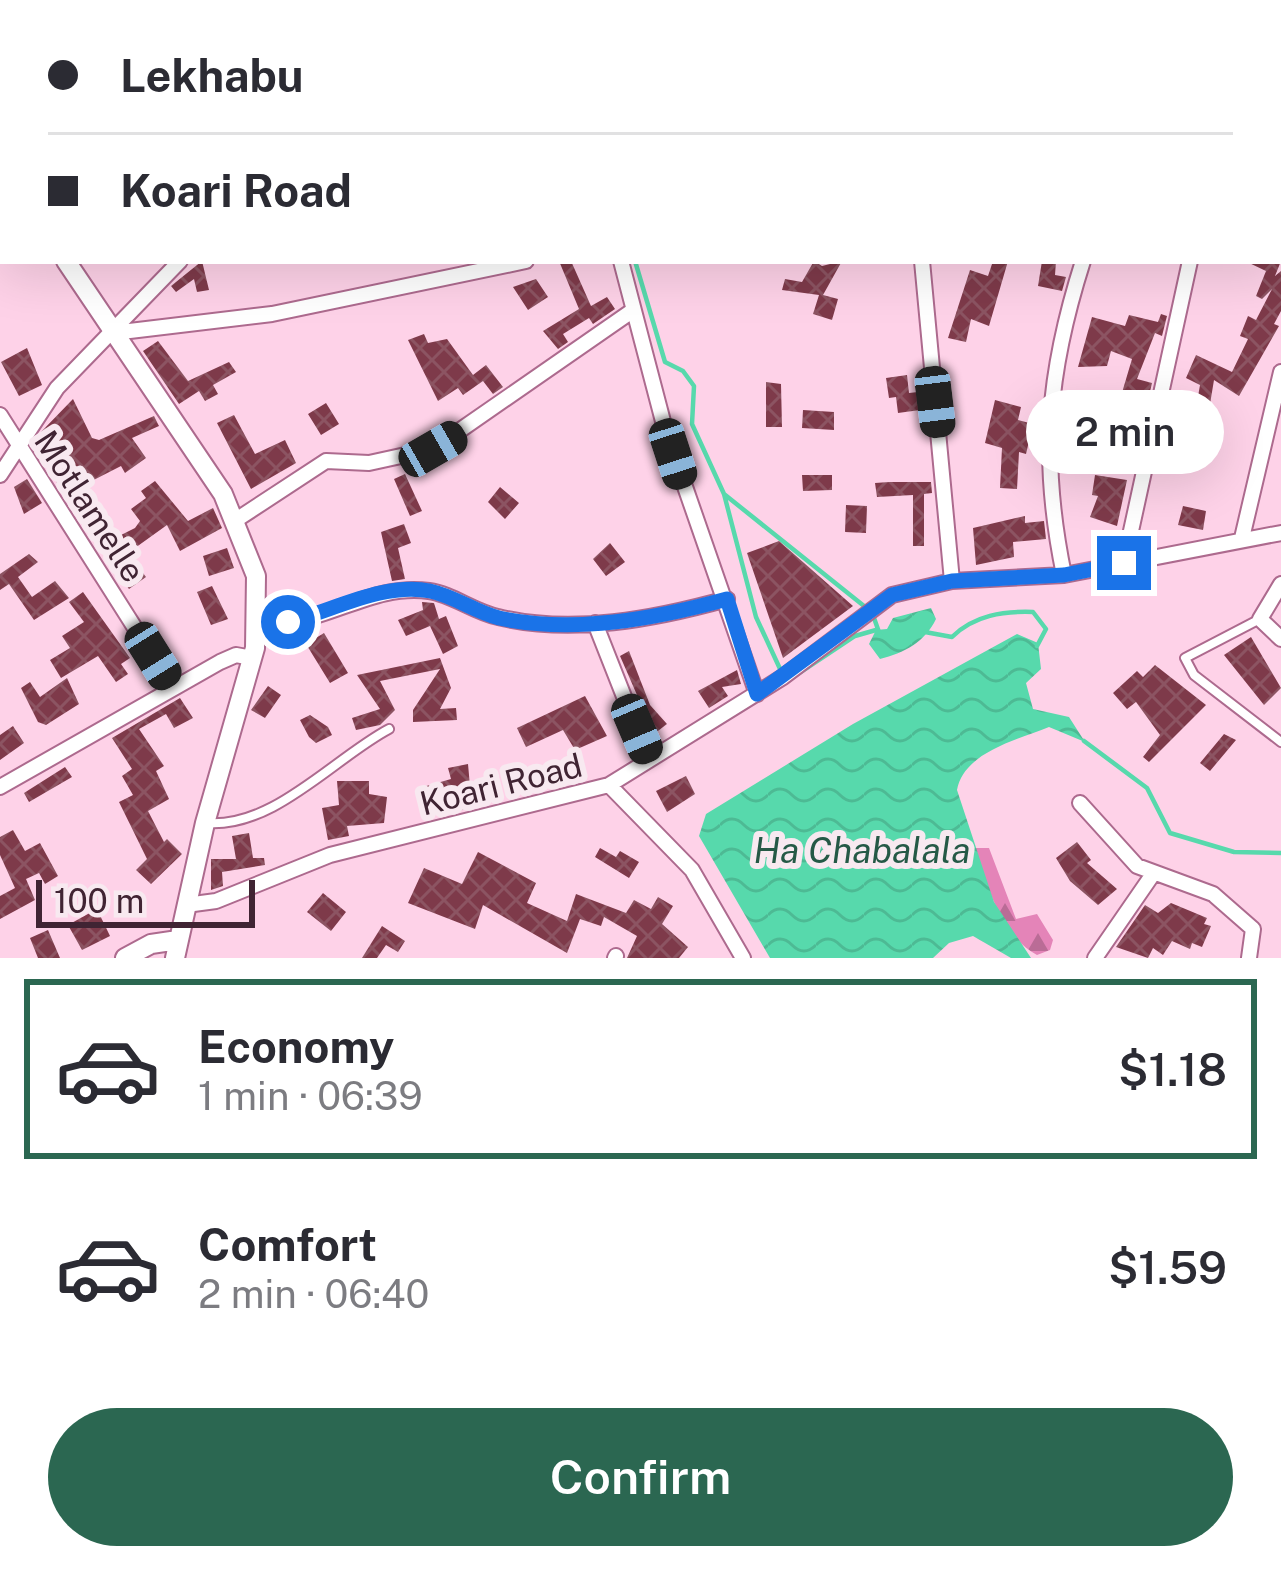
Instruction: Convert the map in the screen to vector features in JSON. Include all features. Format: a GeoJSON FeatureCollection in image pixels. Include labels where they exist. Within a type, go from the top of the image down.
{"type":"FeatureCollection","features":[{"type":"Feature","properties":{"kind":"street"},"geometry":{"type":"LineString","coordinates":[[67,264],[164,400],[223,494],[256,576],[258,621],[252,658],[205,823],[177,949],[151,944],[124,958]]}},
{"type":"Feature","properties":{"kind":"street"},"geometry":{"type":"LineString","coordinates":[[0,475],[57,388],[177,264]]}},
{"type":"Feature","properties":{"kind":"street"},"geometry":{"type":"LineString","coordinates":[[113,333],[272,314],[512,264]]}},
{"type":"Feature","properties":{"kind":"street"},"geometry":{"type":"LineString","coordinates":[[622,264],[664,429],[757,694]]}},
{"type":"Feature","properties":{"kind":"street"},"geometry":{"type":"LineString","coordinates":[[922,264],[952,581]]}},
{"type":"Feature","properties":{"kind":"street"},"geometry":{"type":"LineString","coordinates":[[1064,575],[1048,502],[1046,428],[1082,264]]}},
{"type":"Feature","properties":{"kind":"street"},"geometry":{"type":"LineString","coordinates":[[1124,563],[1189,264]]}},
{"type":"Feature","properties":{"kind":"street"},"geometry":{"type":"LineString","coordinates":[[233,522],[326,460],[387,461],[433,449],[632,310]]}},
{"type":"Feature","properties":{"kind":"street"},"geometry":{"type":"LineString","coordinates":[[1242,538],[1281,372]]}},
{"type":"Feature","properties":{"kind":"street","name":"Motlamelle"},"geometry":{"type":"LineString","coordinates":[[0,415],[173,688]]}},
{"type":"Feature","properties":{"kind":"street","name":"Koari Road"},"geometry":{"type":"LineString","coordinates":[[186,905],[216,901],[330,855],[608,785],[757,694],[892,595],[952,581],[1064,575],[1281,532]]}},
{"type":"Feature","properties":{"kind":"street"},"geometry":{"type":"LineString","coordinates":[[1281,584],[1260,619],[1281,639]]}},
{"type":"Feature","properties":{"kind":"street"},"geometry":{"type":"LineString","coordinates":[[258,621],[303,618],[358,597],[428,590],[497,617],[595,623],[727,599]]}},
{"type":"Feature","properties":{"kind":"street"},"geometry":{"type":"LineString","coordinates":[[595,623],[650,760]]}},
{"type":"Feature","properties":{"kind":"street"},"geometry":{"type":"LineString","coordinates":[[0,787],[236,655],[252,658]]}},
{"type":"Feature","properties":{"kind":"street"},"geometry":{"type":"LineString","coordinates":[[608,785],[692,870],[742,958]]}},
{"type":"Feature","properties":{"kind":"street"},"geometry":{"type":"LineString","coordinates":[[1080,803],[1137,866],[1213,894],[1253,929],[1250,958]]}},
{"type":"Feature","properties":{"kind":"street"},"geometry":{"type":"LineString","coordinates":[[1095,958],[1153,874]]}},
{"type":"Feature","properties":{"kind":"lane"},"geometry":{"type":"LineString","coordinates":[[1260,619],[1185,658],[1194,675],[1281,742]]}},
{"type":"Feature","properties":{"kind":"lane"},"geometry":{"type":"LineString","coordinates":[[205,823],[226,825],[281,800],[389,729]]}},
{"type":"Feature","properties":{"kind":"green space"},"geometry":{"type":"Polygon","coordinates":[[[974,848],[989,848],[1016,919],[1037,914],[1053,940],[1050,950],[1037,955],[1014,935],[997,908],[974,848]]]}},
{"type":"Feature","properties":{"kind":"water"},"geometry":{"type":"Polygon","coordinates":[[[931,608],[936,619],[920,640],[880,659],[869,644],[876,630],[887,629],[893,618],[931,608]]]}},
{"type":"Feature","properties":{"kind":"water","name":"Ha Chabalala"},"geometry":{"type":"Polygon","coordinates":[[[1017,634],[1038,643],[1041,669],[1026,683],[1033,709],[1069,717],[1085,742],[1049,727],[1022,737],[981,757],[962,777],[957,790],[994,902],[1031,958],[1011,958],[973,936],[949,943],[933,958],[770,958],[699,836],[706,814],[853,724],[1017,634]]]}},
{"type":"Feature","properties":{"kind":"building"},"geometry":{"type":"Polygon","coordinates":[[[203,264],[209,290],[197,292],[194,279],[176,292],[171,286],[203,264]]]}},
{"type":"Feature","properties":{"kind":"building"},"geometry":{"type":"Polygon","coordinates":[[[560,264],[572,264],[591,306],[607,297],[615,309],[593,324],[589,318],[563,334],[568,342],[558,349],[543,331],[579,309],[560,264]]]}},
{"type":"Feature","properties":{"kind":"building"},"geometry":{"type":"Polygon","coordinates":[[[812,264],[840,264],[823,295],[838,299],[832,320],[813,314],[819,295],[782,290],[785,279],[802,282],[812,264]]]}},
{"type":"Feature","properties":{"kind":"building"},"geometry":{"type":"Polygon","coordinates":[[[992,264],[1007,264],[989,326],[971,319],[966,342],[948,338],[970,270],[988,276],[992,264]]]}},
{"type":"Feature","properties":{"kind":"building"},"geometry":{"type":"Polygon","coordinates":[[[1042,264],[1056,264],[1055,275],[1066,277],[1062,291],[1038,286],[1042,264]]]}},
{"type":"Feature","properties":{"kind":"building"},"geometry":{"type":"Polygon","coordinates":[[[1251,264],[1280,264],[1275,276],[1281,271],[1281,311],[1274,324],[1279,326],[1239,396],[1214,380],[1209,410],[1196,408],[1200,385],[1186,378],[1196,355],[1232,372],[1248,339],[1240,336],[1248,316],[1256,320],[1272,289],[1262,299],[1256,296],[1266,271],[1251,264]]]}},
{"type":"Feature","properties":{"kind":"building"},"geometry":{"type":"Polygon","coordinates":[[[536,279],[548,297],[528,310],[513,287],[536,279]]]}},
{"type":"Feature","properties":{"kind":"building"},"geometry":{"type":"Polygon","coordinates":[[[1161,314],[1167,316],[1162,336],[1155,333],[1137,379],[1152,383],[1148,400],[1121,396],[1132,359],[1111,351],[1107,366],[1078,367],[1092,317],[1125,326],[1129,315],[1158,322],[1161,314]]]}},
{"type":"Feature","properties":{"kind":"building"},"geometry":{"type":"Polygon","coordinates":[[[424,334],[428,343],[447,339],[473,375],[486,365],[503,387],[493,394],[483,381],[463,395],[458,388],[438,401],[408,340],[424,334]]]}},
{"type":"Feature","properties":{"kind":"building"},"geometry":{"type":"Polygon","coordinates":[[[158,341],[188,381],[229,362],[236,372],[213,385],[218,394],[205,401],[199,391],[179,404],[143,351],[158,341]]]}},
{"type":"Feature","properties":{"kind":"building"},"geometry":{"type":"Polygon","coordinates":[[[27,348],[42,385],[19,396],[1,362],[27,348]]]}},
{"type":"Feature","properties":{"kind":"building"},"geometry":{"type":"Polygon","coordinates":[[[907,375],[909,393],[918,392],[920,410],[898,413],[896,397],[889,398],[886,378],[907,375]]]}},
{"type":"Feature","properties":{"kind":"building"},"geometry":{"type":"Polygon","coordinates":[[[766,382],[781,384],[782,427],[766,427],[766,382]]]}},
{"type":"Feature","properties":{"kind":"building"},"geometry":{"type":"Polygon","coordinates":[[[73,399],[92,438],[99,440],[154,416],[159,426],[132,438],[146,458],[125,473],[121,466],[80,487],[85,494],[70,504],[56,482],[62,478],[53,462],[57,460],[41,432],[73,399]]]}},
{"type":"Feature","properties":{"kind":"building"},"geometry":{"type":"Polygon","coordinates":[[[995,400],[1021,407],[1018,420],[1033,424],[1026,454],[1019,452],[1017,489],[1000,488],[1002,448],[985,443],[995,400]]]}},
{"type":"Feature","properties":{"kind":"building"},"geometry":{"type":"Polygon","coordinates":[[[326,403],[339,424],[321,435],[308,414],[326,403]]]}},
{"type":"Feature","properties":{"kind":"building"},"geometry":{"type":"Polygon","coordinates":[[[803,410],[834,412],[834,430],[802,428],[803,410]]]}},
{"type":"Feature","properties":{"kind":"building"},"geometry":{"type":"Polygon","coordinates":[[[234,415],[255,454],[285,440],[296,463],[251,489],[217,423],[234,415]]]}},
{"type":"Feature","properties":{"kind":"building"},"geometry":{"type":"Polygon","coordinates":[[[405,474],[422,511],[410,516],[394,479],[405,474]]]}},
{"type":"Feature","properties":{"kind":"building"},"geometry":{"type":"Polygon","coordinates":[[[802,475],[832,475],[832,490],[803,491],[802,475]]]}},
{"type":"Feature","properties":{"kind":"building"},"geometry":{"type":"Polygon","coordinates":[[[1095,475],[1127,480],[1117,526],[1090,517],[1098,496],[1092,495],[1095,475]]]}},
{"type":"Feature","properties":{"kind":"building"},"geometry":{"type":"Polygon","coordinates":[[[27,479],[42,503],[24,514],[14,487],[27,479]]]}},
{"type":"Feature","properties":{"kind":"building"},"geometry":{"type":"Polygon","coordinates":[[[155,481],[188,521],[213,508],[222,528],[180,551],[167,525],[128,553],[146,577],[129,589],[82,523],[98,515],[111,540],[135,528],[140,521],[131,509],[146,498],[141,491],[155,481]]]}},
{"type":"Feature","properties":{"kind":"building"},"geometry":{"type":"Polygon","coordinates":[[[931,482],[932,493],[924,494],[924,546],[913,546],[913,495],[877,497],[875,483],[931,482]]]}},
{"type":"Feature","properties":{"kind":"building"},"geometry":{"type":"Polygon","coordinates":[[[500,487],[519,503],[505,519],[488,502],[500,487]]]}},
{"type":"Feature","properties":{"kind":"building"},"geometry":{"type":"Polygon","coordinates":[[[846,505],[867,506],[866,533],[845,532],[846,505]]]}},
{"type":"Feature","properties":{"kind":"building"},"geometry":{"type":"Polygon","coordinates":[[[1183,506],[1206,511],[1203,530],[1178,525],[1183,506]]]}},
{"type":"Feature","properties":{"kind":"building"},"geometry":{"type":"Polygon","coordinates":[[[1025,516],[1025,523],[1044,521],[1046,539],[1013,542],[1014,557],[976,565],[973,528],[1025,516]]]}},
{"type":"Feature","properties":{"kind":"building"},"geometry":{"type":"Polygon","coordinates":[[[404,524],[411,543],[398,548],[405,579],[392,581],[381,532],[404,524]]]}},
{"type":"Feature","properties":{"kind":"building"},"geometry":{"type":"Polygon","coordinates":[[[779,541],[853,606],[783,658],[747,553],[779,541]]]}},
{"type":"Feature","properties":{"kind":"building"},"geometry":{"type":"Polygon","coordinates":[[[610,543],[625,562],[606,576],[593,559],[610,543]]]}},
{"type":"Feature","properties":{"kind":"building"},"geometry":{"type":"Polygon","coordinates":[[[227,548],[234,568],[209,576],[203,556],[227,548]]]}},
{"type":"Feature","properties":{"kind":"building"},"geometry":{"type":"Polygon","coordinates":[[[29,554],[38,562],[18,577],[32,597],[55,581],[69,598],[34,620],[9,584],[0,590],[0,574],[29,554]]]}},
{"type":"Feature","properties":{"kind":"building"},"geometry":{"type":"Polygon","coordinates":[[[212,586],[228,619],[211,625],[197,592],[212,586]]]}},
{"type":"Feature","properties":{"kind":"building"},"geometry":{"type":"Polygon","coordinates":[[[83,592],[130,658],[121,664],[128,674],[116,682],[98,656],[61,678],[50,660],[70,648],[62,636],[84,622],[69,602],[83,592]]]}},
{"type":"Feature","properties":{"kind":"building"},"geometry":{"type":"Polygon","coordinates":[[[422,602],[434,603],[439,619],[446,616],[458,646],[443,654],[430,626],[406,636],[398,620],[423,610],[422,602]]]}},
{"type":"Feature","properties":{"kind":"building"},"geometry":{"type":"Polygon","coordinates":[[[324,633],[348,673],[330,683],[306,644],[324,633]]]}},
{"type":"Feature","properties":{"kind":"building"},"geometry":{"type":"Polygon","coordinates":[[[1251,637],[1281,688],[1264,705],[1224,655],[1251,637]]]}},
{"type":"Feature","properties":{"kind":"building"},"geometry":{"type":"Polygon","coordinates":[[[629,651],[650,705],[667,724],[654,734],[620,656],[629,651]]]}},
{"type":"Feature","properties":{"kind":"building"},"geometry":{"type":"Polygon","coordinates":[[[440,658],[451,688],[440,709],[456,708],[457,720],[413,722],[413,710],[440,669],[380,681],[395,710],[380,725],[356,730],[352,718],[380,709],[357,675],[440,658]]]}},
{"type":"Feature","properties":{"kind":"building"},"geometry":{"type":"Polygon","coordinates":[[[1155,665],[1206,705],[1149,762],[1143,757],[1160,735],[1136,702],[1127,709],[1113,693],[1137,671],[1143,677],[1155,665]]]}},
{"type":"Feature","properties":{"kind":"building"},"geometry":{"type":"Polygon","coordinates":[[[737,670],[741,684],[722,687],[728,696],[709,708],[698,691],[737,670]]]}},
{"type":"Feature","properties":{"kind":"building"},"geometry":{"type":"Polygon","coordinates":[[[67,678],[79,704],[46,725],[38,722],[21,688],[30,682],[40,697],[67,678]]]}},
{"type":"Feature","properties":{"kind":"building"},"geometry":{"type":"Polygon","coordinates":[[[268,686],[281,695],[265,718],[251,710],[268,686]]]}},
{"type":"Feature","properties":{"kind":"building"},"geometry":{"type":"Polygon","coordinates":[[[585,696],[607,736],[575,750],[563,730],[526,747],[517,728],[585,696]]]}},
{"type":"Feature","properties":{"kind":"building"},"geometry":{"type":"Polygon","coordinates":[[[180,698],[193,718],[174,728],[166,714],[139,729],[164,766],[156,771],[169,799],[148,811],[164,842],[167,839],[182,854],[151,884],[136,870],[147,859],[119,802],[133,795],[122,776],[132,769],[112,738],[180,698]]]}},
{"type":"Feature","properties":{"kind":"building"},"geometry":{"type":"Polygon","coordinates":[[[310,715],[332,735],[316,743],[309,737],[300,720],[310,715]]]}},
{"type":"Feature","properties":{"kind":"building"},"geometry":{"type":"Polygon","coordinates":[[[13,726],[24,743],[0,760],[0,735],[13,726]]]}},
{"type":"Feature","properties":{"kind":"building"},"geometry":{"type":"Polygon","coordinates":[[[1224,734],[1236,740],[1210,771],[1200,763],[1224,734]]]}},
{"type":"Feature","properties":{"kind":"building"},"geometry":{"type":"Polygon","coordinates":[[[468,764],[472,808],[458,811],[456,802],[429,809],[423,787],[451,779],[448,768],[468,764]]]}},
{"type":"Feature","properties":{"kind":"building"},"geometry":{"type":"Polygon","coordinates":[[[65,767],[72,777],[29,802],[24,793],[65,767]]]}},
{"type":"Feature","properties":{"kind":"building"},"geometry":{"type":"Polygon","coordinates":[[[686,776],[695,794],[667,812],[656,791],[686,776]]]}},
{"type":"Feature","properties":{"kind":"building"},"geometry":{"type":"Polygon","coordinates":[[[337,781],[369,781],[369,794],[387,797],[384,823],[347,826],[349,836],[328,840],[322,808],[339,805],[337,781]]]}},
{"type":"Feature","properties":{"kind":"building"},"geometry":{"type":"Polygon","coordinates":[[[13,830],[25,851],[40,843],[58,876],[45,884],[39,873],[26,879],[35,900],[0,919],[0,896],[15,888],[0,855],[0,837],[13,830]]]}},
{"type":"Feature","properties":{"kind":"building"},"geometry":{"type":"Polygon","coordinates":[[[249,833],[253,858],[264,858],[265,865],[222,872],[223,886],[211,890],[211,859],[236,859],[232,836],[249,833]]]}},
{"type":"Feature","properties":{"kind":"building"},"geometry":{"type":"Polygon","coordinates":[[[1077,842],[1091,860],[1087,863],[1117,889],[1098,905],[1070,881],[1056,858],[1077,842]]]}},
{"type":"Feature","properties":{"kind":"building"},"geometry":{"type":"Polygon","coordinates":[[[600,848],[616,857],[620,851],[639,862],[629,878],[595,857],[600,848]]]}},
{"type":"Feature","properties":{"kind":"building"},"geometry":{"type":"Polygon","coordinates":[[[478,852],[536,883],[527,903],[567,921],[576,894],[626,913],[634,900],[651,909],[658,897],[673,906],[662,924],[688,947],[679,958],[627,958],[637,936],[604,917],[601,926],[580,919],[567,953],[483,905],[475,929],[408,903],[424,868],[462,884],[478,852]]]}},
{"type":"Feature","properties":{"kind":"building"},"geometry":{"type":"Polygon","coordinates":[[[323,893],[346,912],[331,931],[307,912],[323,893]]]}},
{"type":"Feature","properties":{"kind":"building"},"geometry":{"type":"Polygon","coordinates":[[[1171,903],[1207,918],[1204,924],[1211,926],[1202,947],[1192,943],[1190,949],[1172,941],[1163,955],[1153,948],[1148,958],[1116,947],[1145,905],[1158,913],[1171,903]]]}},
{"type":"Feature","properties":{"kind":"building"},"geometry":{"type":"Polygon","coordinates":[[[97,909],[110,936],[82,950],[68,925],[97,909]]]}},
{"type":"Feature","properties":{"kind":"building"},"geometry":{"type":"Polygon","coordinates":[[[382,926],[405,941],[398,952],[386,945],[377,958],[362,958],[382,926]]]}},
{"type":"Feature","properties":{"kind":"building"},"geometry":{"type":"Polygon","coordinates":[[[48,930],[60,958],[38,958],[30,938],[48,930]]]}},
{"type":"Feature","properties":{"kind":"waterway"},"geometry":{"type":"LineString","coordinates":[[636,264],[665,362],[683,371],[694,386],[692,424],[724,494],[756,617],[781,671]]}},
{"type":"Feature","properties":{"kind":"waterway"},"geometry":{"type":"LineString","coordinates":[[724,494],[864,606]]}},
{"type":"Feature","properties":{"kind":"waterway"},"geometry":{"type":"LineString","coordinates":[[925,632],[952,637],[990,616],[1033,612],[1046,629],[1037,646]]}},
{"type":"Feature","properties":{"kind":"waterway"},"geometry":{"type":"LineString","coordinates":[[874,618],[880,635]]}},
{"type":"Feature","properties":{"kind":"waterway"},"geometry":{"type":"LineString","coordinates":[[786,682],[855,636],[876,630]]}},
{"type":"Feature","properties":{"kind":"waterway"},"geometry":{"type":"LineString","coordinates":[[1084,741],[1147,788],[1170,833],[1234,852],[1281,853]]}},
{"type":"Feature","properties":{"kind":"route"},"geometry":{"type":"LineString","coordinates":[[288,622],[358,597],[428,590],[497,617],[555,625],[619,621],[727,599],[757,694],[892,595],[952,581],[1064,575],[1124,563]]}}]}
